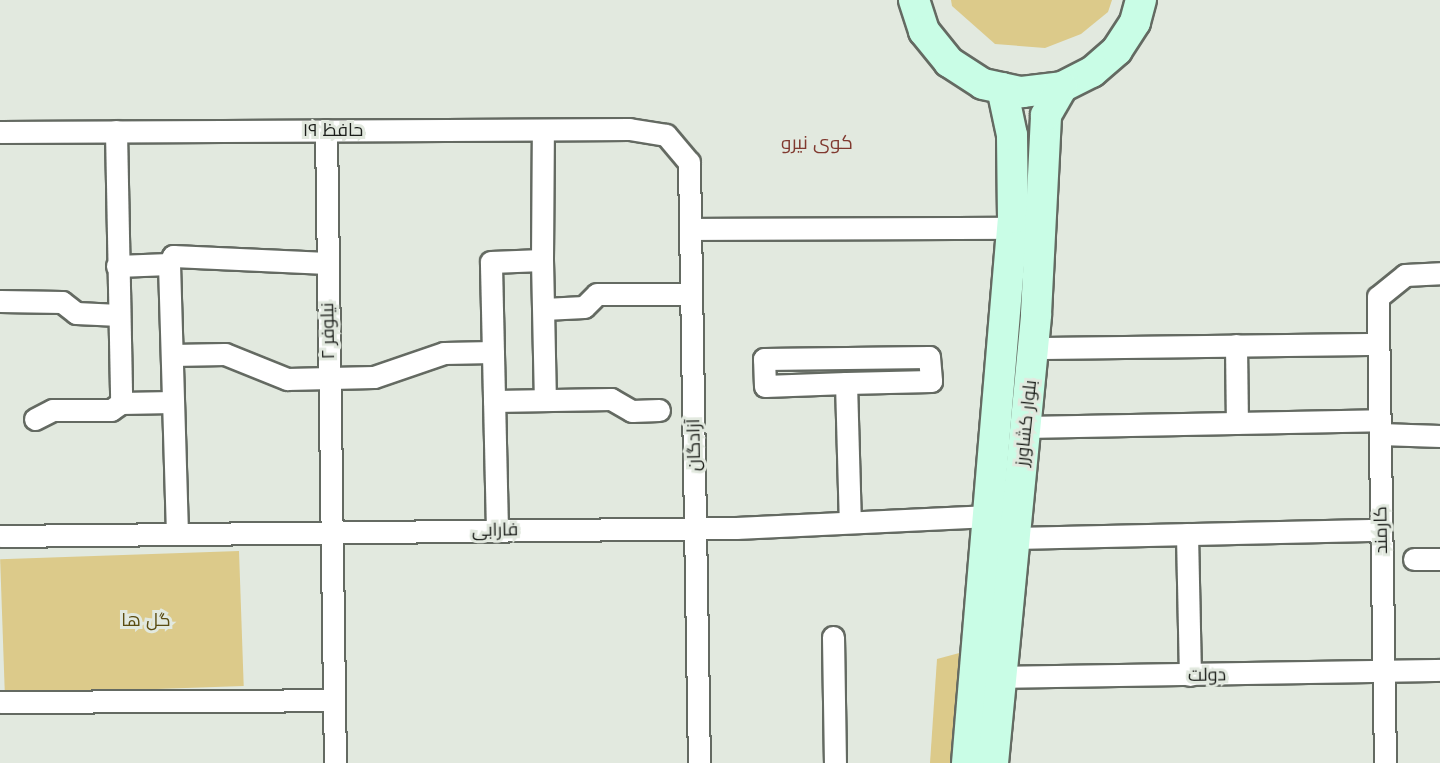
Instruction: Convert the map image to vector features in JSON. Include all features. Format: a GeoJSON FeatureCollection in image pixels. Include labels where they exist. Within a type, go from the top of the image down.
{"type":"FeatureCollection","features":[{"type":"Feature","properties":{"kind":"main road"},"geometry":{"type":"LineString","coordinates":[[914,0],[924,31],[949,62],[983,84],[1022,92],[1062,87],[1092,72],[1117,50],[1135,22],[1141,0]]}},
{"type":"Feature","properties":{"kind":"main road","name":"بلوار کشاورز"},"geometry":{"type":"LineString","coordinates":[[967,763],[988,677],[1015,538],[1033,348],[1046,115],[1062,87]]}},
{"type":"Feature","properties":{"kind":"main road","name":"بلوار کشاورز"},"geometry":{"type":"LineString","coordinates":[[993,763],[988,677],[990,516],[1013,228],[1012,135],[1002,88]]}},
{"type":"Feature","properties":{"kind":"street","name":"حافظ ۱۹"},"geometry":{"type":"LineString","coordinates":[[0,132],[629,129],[666,135]]}},
{"type":"Feature","properties":{"kind":"street","name":"نیلوفر ۲"},"geometry":{"type":"LineString","coordinates":[[326,130],[335,763]]}},
{"type":"Feature","properties":{"kind":"street"},"geometry":{"type":"LineString","coordinates":[[543,130],[545,400]]}},
{"type":"Feature","properties":{"kind":"street"},"geometry":{"type":"LineString","coordinates":[[116,131],[121,404]]}},
{"type":"Feature","properties":{"kind":"street","name":"آزادگان"},"geometry":{"type":"LineString","coordinates":[[666,135],[689,162],[699,763]]}},
{"type":"Feature","properties":{"kind":"street"},"geometry":{"type":"LineString","coordinates":[[690,229],[1013,228]]}},
{"type":"Feature","properties":{"kind":"street"},"geometry":{"type":"LineString","coordinates":[[177,534],[169,264],[173,256],[250,256],[270,263],[327,263]]}},
{"type":"Feature","properties":{"kind":"street"},"geometry":{"type":"LineString","coordinates":[[497,530],[491,261],[542,260]]}},
{"type":"Feature","properties":{"kind":"street"},"geometry":{"type":"LineString","coordinates":[[117,266],[169,264]]}},
{"type":"Feature","properties":{"kind":"street","name":"کارمند"},"geometry":{"type":"LineString","coordinates":[[1385,763],[1378,298],[1405,275],[1440,273]]}},
{"type":"Feature","properties":{"kind":"street"},"geometry":{"type":"LineString","coordinates":[[544,309],[584,307],[597,293],[691,293]]}},
{"type":"Feature","properties":{"kind":"street"},"geometry":{"type":"LineString","coordinates":[[0,302],[62,302],[76,313],[119,315]]}},
{"type":"Feature","properties":{"kind":"street"},"geometry":{"type":"LineString","coordinates":[[1033,348],[1378,344]]}},
{"type":"Feature","properties":{"kind":"street"},"geometry":{"type":"LineString","coordinates":[[1236,345],[1237,423]]}},
{"type":"Feature","properties":{"kind":"street"},"geometry":{"type":"LineString","coordinates":[[172,355],[225,354],[287,379],[374,377],[444,353],[493,352]]}},
{"type":"Feature","properties":{"kind":"street"},"geometry":{"type":"LineString","coordinates":[[929,357],[931,382],[846,383],[765,386],[764,359],[929,357]]}},
{"type":"Feature","properties":{"kind":"street"},"geometry":{"type":"LineString","coordinates":[[846,383],[850,522]]}},
{"type":"Feature","properties":{"kind":"street"},"geometry":{"type":"LineString","coordinates":[[494,401],[611,399],[632,411],[659,410]]}},
{"type":"Feature","properties":{"kind":"street"},"geometry":{"type":"LineString","coordinates":[[35,419],[53,410],[111,410],[121,404],[173,402]]}},
{"type":"Feature","properties":{"kind":"street"},"geometry":{"type":"LineString","coordinates":[[1025,427],[1237,423],[1380,427],[1440,436]]}},
{"type":"Feature","properties":{"kind":"street","name":"فارابی"},"geometry":{"type":"LineString","coordinates":[[0,536],[695,528],[990,516]]}},
{"type":"Feature","properties":{"kind":"street"},"geometry":{"type":"LineString","coordinates":[[1015,538],[1381,530]]}},
{"type":"Feature","properties":{"kind":"street"},"geometry":{"type":"LineString","coordinates":[[1187,534],[1190,675]]}},
{"type":"Feature","properties":{"kind":"street"},"geometry":{"type":"LineString","coordinates":[[1414,559],[1440,559]]}},
{"type":"Feature","properties":{"kind":"street"},"geometry":{"type":"LineString","coordinates":[[833,637],[835,763]]}},
{"type":"Feature","properties":{"kind":"street","name":"دولت"},"geometry":{"type":"LineString","coordinates":[[988,677],[1440,670]]}},
{"type":"Feature","properties":{"kind":"street"},"geometry":{"type":"LineString","coordinates":[[0,702],[333,700]]}},
{"type":"Feature","properties":{"kind":"green space"},"geometry":{"type":"Polygon","coordinates":[[[951,0],[1112,0],[1108,12],[1081,34],[1045,48],[995,44],[952,6],[951,0]]]}},
{"type":"Feature","properties":{"kind":"green space","name":"گل ها"},"geometry":{"type":"Polygon","coordinates":[[[239,551],[244,686],[5,694],[0,559],[239,551]]]}},
{"type":"Feature","properties":{"kind":"green space"},"geometry":{"type":"Polygon","coordinates":[[[963,652],[960,763],[930,763],[937,659],[963,652]]]}},
{"type":"Feature","properties":{"kind":"district","name":"کوی نیرو"},"geometry":{"type":"Point","coordinates":[817,143]}}]}
